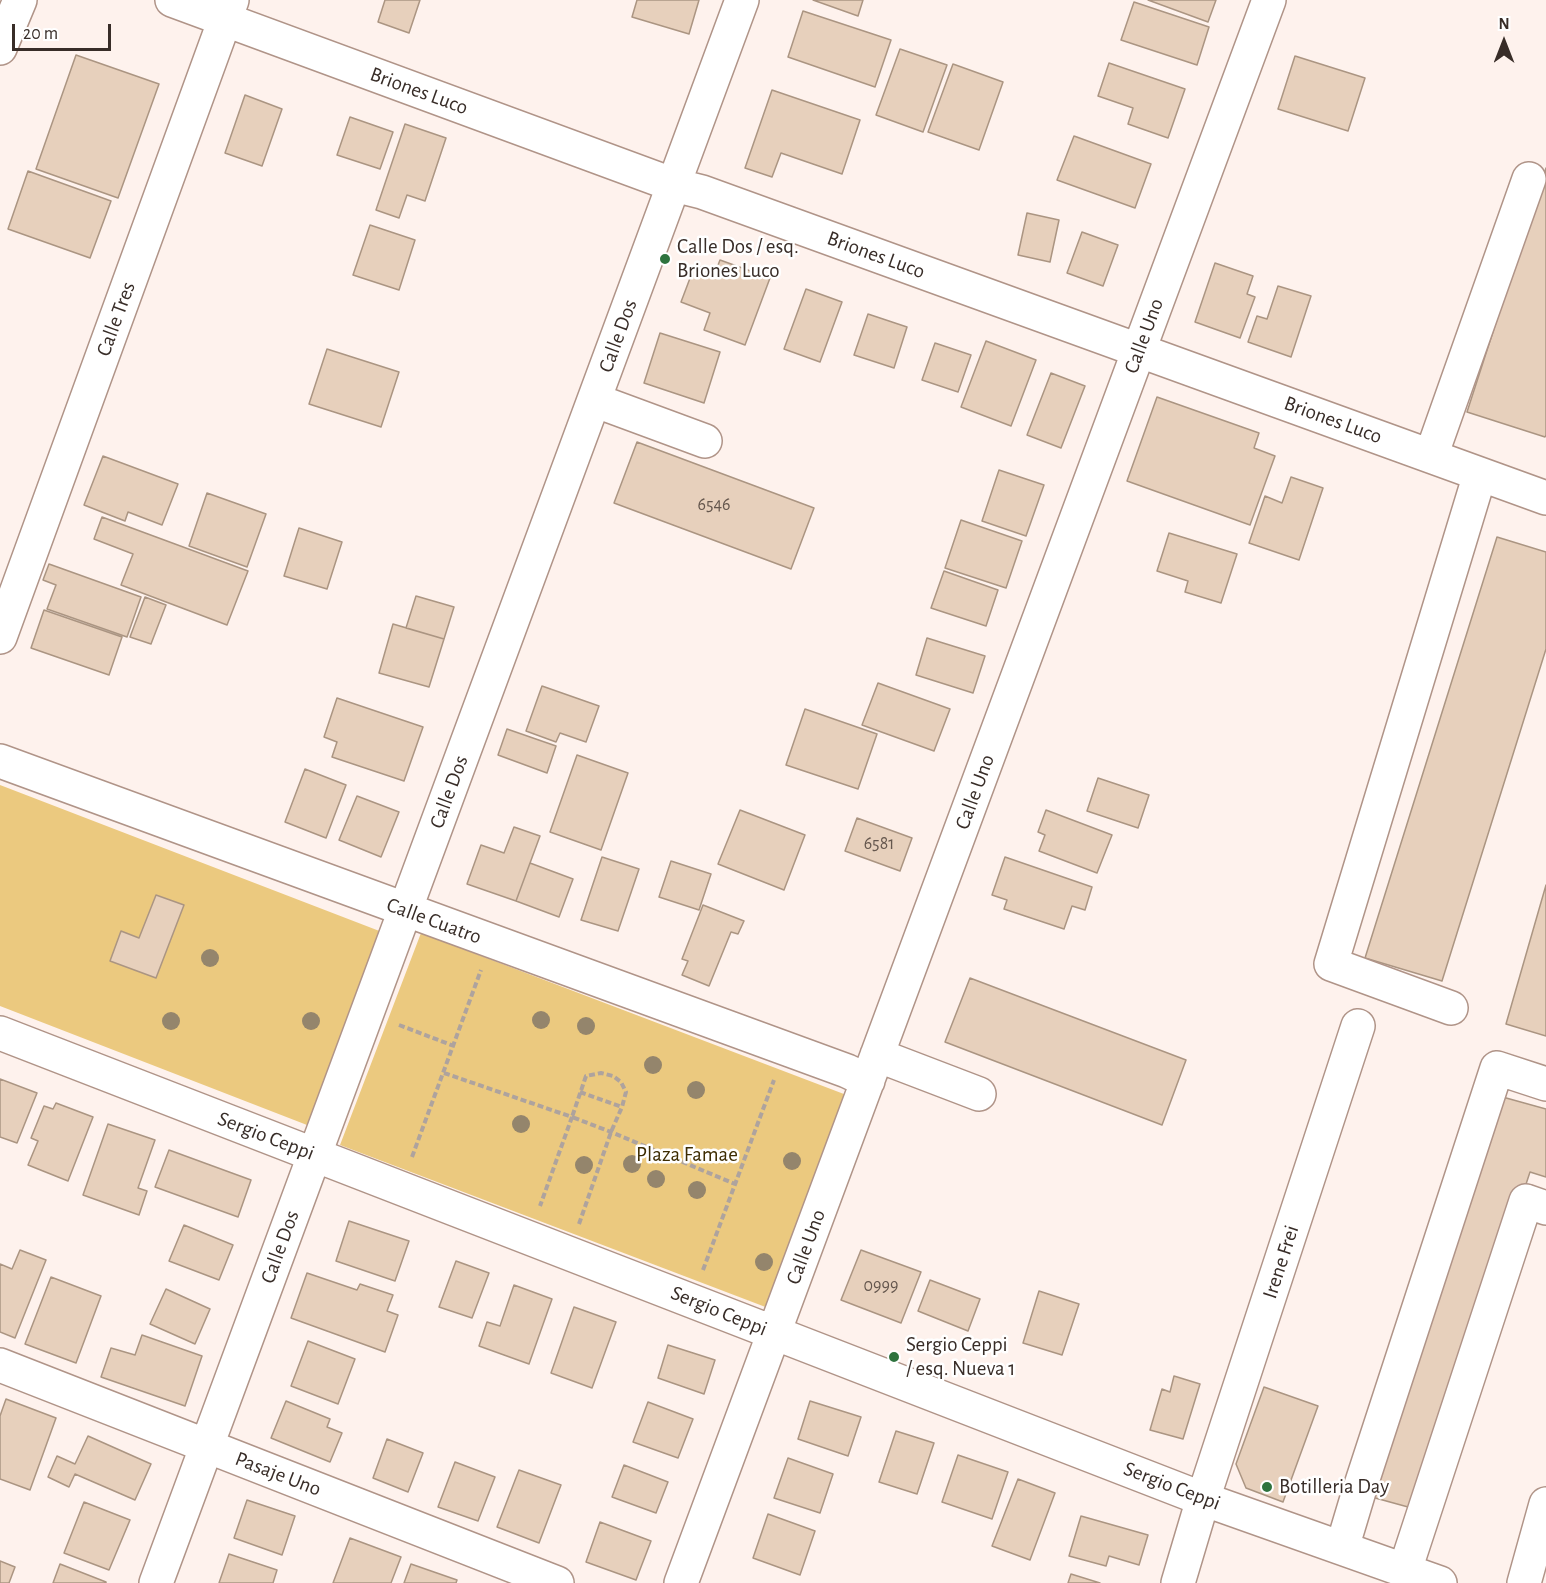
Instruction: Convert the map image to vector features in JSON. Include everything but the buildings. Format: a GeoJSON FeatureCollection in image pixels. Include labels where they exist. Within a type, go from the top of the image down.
{"type":"FeatureCollection","features":[{"type":"Feature","properties":{"kind":"street"},"geometry":{"type":"LineString","coordinates":[[0,48],[20,0]]}},
{"type":"Feature","properties":{"kind":"street","name":"Briones Luco"},"geometry":{"type":"LineString","coordinates":[[172,0],[228,10],[674,185],[702,192],[1546,498]]}},
{"type":"Feature","properties":{"kind":"street","name":"Calle Dos"},"geometry":{"type":"LineString","coordinates":[[156,1583],[742,0]]}},
{"type":"Feature","properties":{"kind":"street","name":"Calle Uno"},"geometry":{"type":"LineString","coordinates":[[681,1583],[1269,0]]}},
{"type":"Feature","properties":{"kind":"street","name":"Calle Tres"},"geometry":{"type":"LineString","coordinates":[[0,637],[228,10]]}},
{"type":"Feature","properties":{"kind":"street"},"geometry":{"type":"LineString","coordinates":[[1431,456],[1529,178]]}},
{"type":"Feature","properties":{"kind":"street"},"geometry":{"type":"LineString","coordinates":[[594,400],[705,441]]}},
{"type":"Feature","properties":{"kind":"street"},"geometry":{"type":"LineString","coordinates":[[1451,1008],[1331,964],[1480,474]]}},
{"type":"Feature","properties":{"kind":"street","name":"Calle Cuatro"},"geometry":{"type":"LineString","coordinates":[[0,761],[836,1067],[872,1068],[979,1094]]}},
{"type":"Feature","properties":{"kind":"street","name":"Irene Frei"},"geometry":{"type":"LineString","coordinates":[[1178,1583],[1203,1499],[1358,1026]]}},
{"type":"Feature","properties":{"kind":"street","name":"Sergio Ceppi"},"geometry":{"type":"LineString","coordinates":[[0,1033],[1203,1499],[1424,1579]]}},
{"type":"Feature","properties":{"kind":"street"},"geometry":{"type":"LineString","coordinates":[[1342,1548],[1363,1476],[1497,1068],[1546,1084]]}},
{"type":"Feature","properties":{"kind":"street"},"geometry":{"type":"LineString","coordinates":[[1424,1579],[1526,1201],[1546,1208]]}},
{"type":"Feature","properties":{"kind":"street","name":"Pasaje Uno"},"geometry":{"type":"LineString","coordinates":[[0,1365],[556,1583]]}},
{"type":"Feature","properties":{"kind":"street"},"geometry":{"type":"LineString","coordinates":[[1524,1583],[1546,1504]]}},
{"type":"Feature","properties":{"kind":"path"},"geometry":{"type":"LineString","coordinates":[[410,1164],[484,964]]}},
{"type":"Feature","properties":{"kind":"path"},"geometry":{"type":"LineString","coordinates":[[397,1024],[454,1046]]}},
{"type":"Feature","properties":{"kind":"path"},"geometry":{"type":"LineString","coordinates":[[444,1073],[572,1116],[735,1184]]}},
{"type":"Feature","properties":{"kind":"path"},"geometry":{"type":"LineString","coordinates":[[538,1212],[586,1076],[601,1073],[613,1076],[621,1082],[626,1092],[578,1227]]}},
{"type":"Feature","properties":{"kind":"path"},"geometry":{"type":"LineString","coordinates":[[702,1273],[776,1074]]}},
{"type":"Feature","properties":{"kind":"path"},"geometry":{"type":"LineString","coordinates":[[580,1092],[622,1107]]}},
{"type":"Feature","properties":{"kind":"green space"},"geometry":{"type":"Polygon","coordinates":[[[0,785],[382,932],[307,1125],[0,1006],[0,785]]]}},
{"type":"Feature","properties":{"kind":"green space","name":"Plaza Famae"},"geometry":{"type":"Polygon","coordinates":[[[421,933],[857,1099],[776,1311],[340,1145],[421,933]]]}},
{"type":"Feature","properties":{"kind":"place","name":"Calle Dos / esq. Briones Luco"},"geometry":{"type":"Point","coordinates":[665,259]}},
{"type":"Feature","properties":{"kind":"place","name":"Sergio Ceppi / esq. Nueva 1"},"geometry":{"type":"Point","coordinates":[894,1357]}},
{"type":"Feature","properties":{"kind":"place","name":"Botilleria Day"},"geometry":{"type":"Point","coordinates":[1267,1487]}}]}
